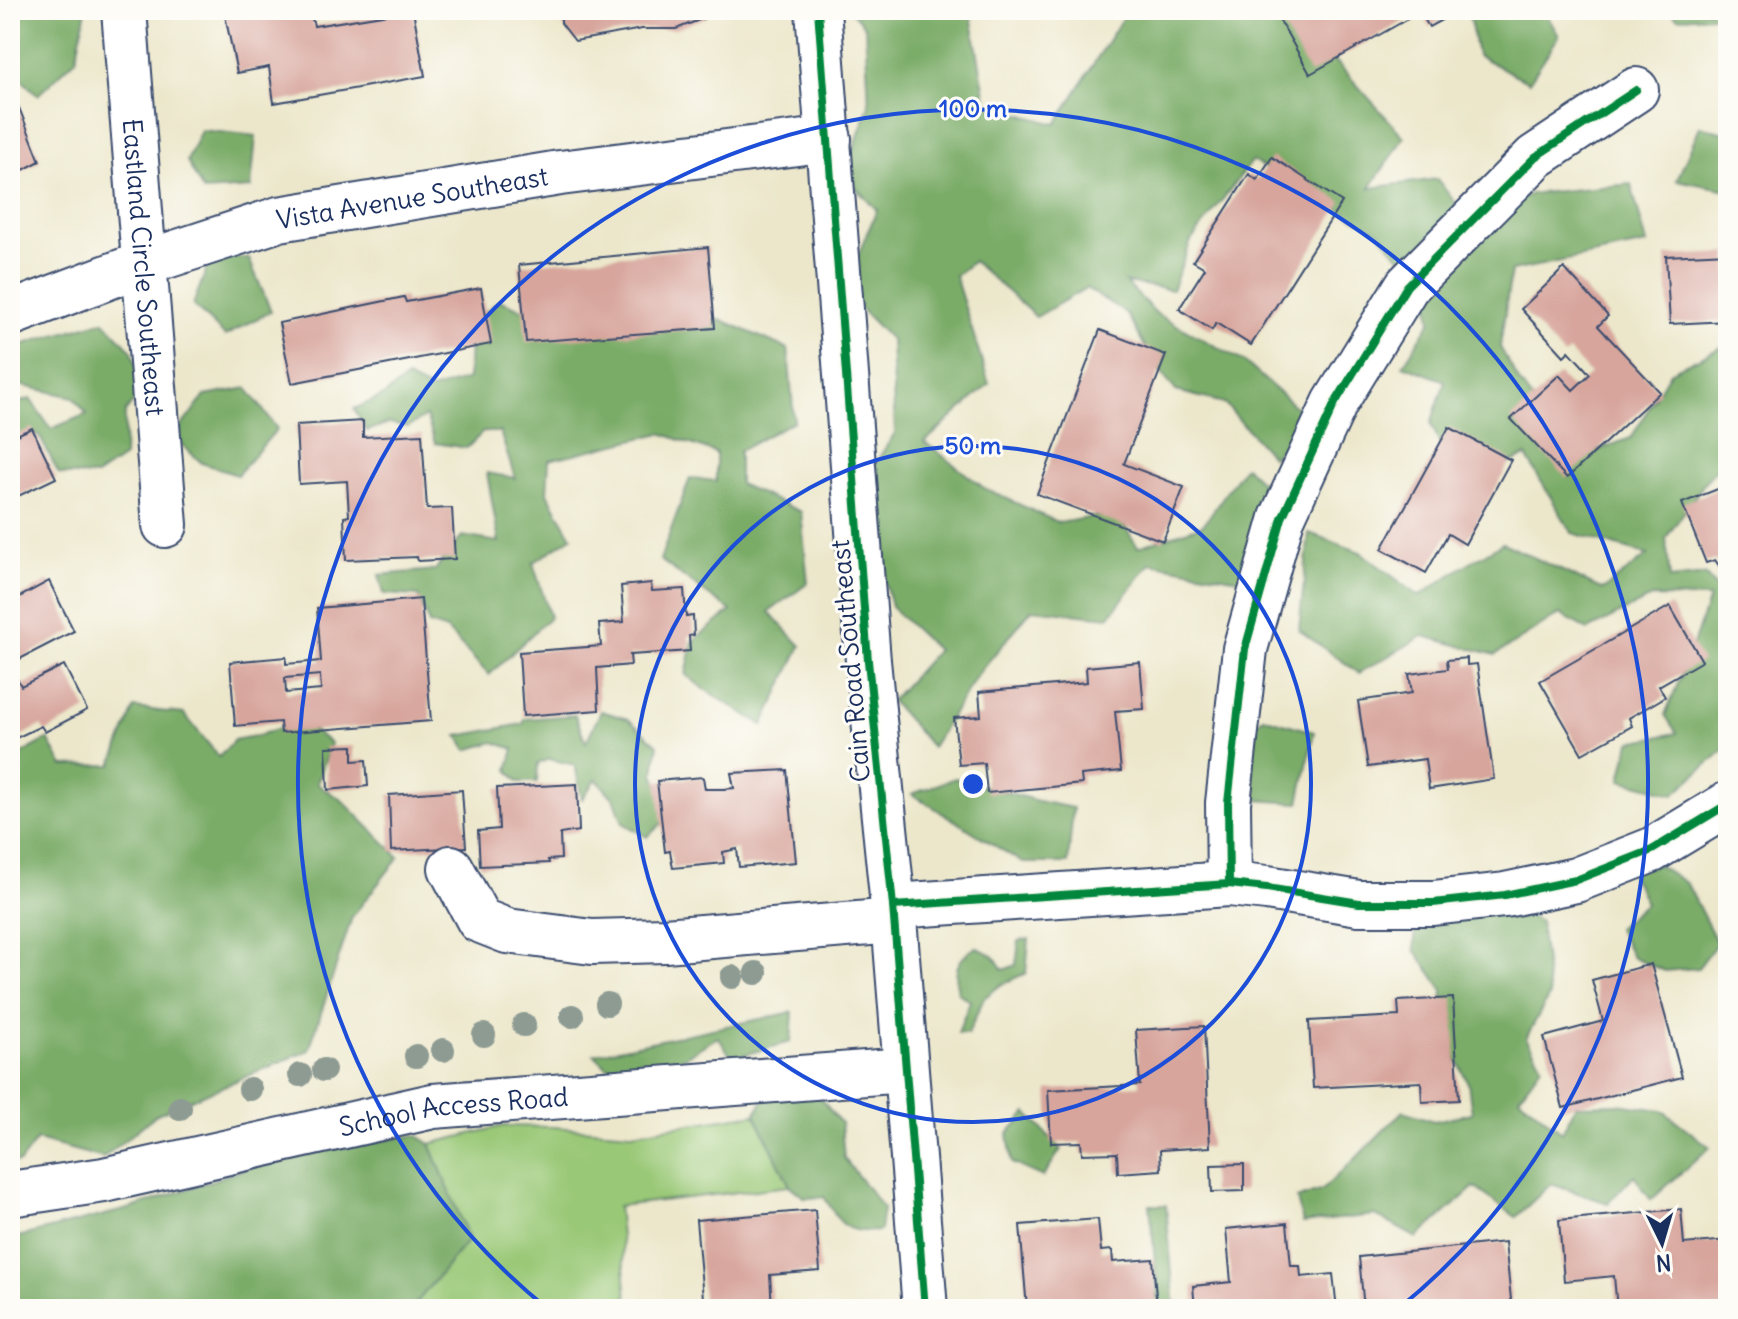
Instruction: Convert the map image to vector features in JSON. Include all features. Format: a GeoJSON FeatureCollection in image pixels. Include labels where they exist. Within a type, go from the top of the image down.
{"type":"FeatureCollection","features":[{"type":"Feature","properties":{"kind":"street","name":"Eastland Circle Southeast"},"geometry":{"type":"LineString","coordinates":[[124,10],[165,525]]}},
{"type":"Feature","properties":{"kind":"street","name":"Cain Road Southeast"},"geometry":{"type":"LineString","coordinates":[[818,10],[868,661],[893,914],[925,1309]]}},
{"type":"Feature","properties":{"kind":"street"},"geometry":{"type":"LineString","coordinates":[[1229,884],[1228,803],[1245,649],[1282,518],[1335,403],[1407,286],[1535,157],[1636,90]]}},
{"type":"Feature","properties":{"kind":"street","name":"Vista Avenue Southeast"},"geometry":{"type":"LineString","coordinates":[[10,314],[145,263],[279,219],[560,173],[829,139]]}},
{"type":"Feature","properties":{"kind":"street"},"geometry":{"type":"LineString","coordinates":[[451,868],[479,920],[507,931],[592,942],[665,940],[893,914],[1229,884],[1359,903],[1433,903],[1505,895],[1576,880],[1652,850],[1728,804]]}},
{"type":"Feature","properties":{"kind":"street","name":"School Access Road"},"geometry":{"type":"LineString","coordinates":[[10,1194],[104,1180],[433,1106],[905,1070]]}},
{"type":"Feature","properties":{"kind":"green space"},"geometry":{"type":"Polygon","coordinates":[[[10,10],[86,10],[76,59],[38,95],[10,69],[10,10]]]}},
{"type":"Feature","properties":{"kind":"green space"},"geometry":{"type":"Polygon","coordinates":[[[850,10],[970,10],[987,105],[1056,124],[1123,17],[1143,10],[1294,10],[1294,15],[1404,137],[1370,188],[1437,179],[1463,213],[1441,251],[1530,194],[1631,184],[1647,244],[1511,271],[1500,347],[1520,383],[1576,458],[1631,438],[1671,371],[1728,344],[1728,458],[1708,478],[1666,538],[1670,579],[1705,575],[1728,600],[1728,654],[1723,660],[1728,668],[1728,746],[1674,794],[1621,780],[1630,742],[1677,733],[1665,715],[1709,598],[1652,597],[1588,630],[1560,614],[1495,655],[1423,636],[1359,673],[1299,630],[1309,533],[1360,552],[1419,596],[1503,543],[1603,590],[1648,555],[1572,533],[1526,456],[1458,483],[1431,424],[1445,381],[1403,365],[1431,321],[1427,290],[1378,231],[1252,161],[1191,241],[1172,290],[1125,282],[1158,315],[1245,362],[1310,420],[1272,457],[1224,403],[1176,391],[1153,361],[1127,314],[1086,288],[1036,317],[973,261],[955,276],[989,384],[925,442],[984,488],[1059,523],[1116,513],[1138,547],[1203,525],[1245,466],[1269,490],[1250,581],[1150,563],[1109,617],[1032,609],[977,675],[932,747],[891,701],[937,650],[891,607],[862,484],[895,433],[891,340],[843,291],[877,210],[844,176],[869,105],[865,27],[850,10]]]}},
{"type":"Feature","properties":{"kind":"green space"},"geometry":{"type":"Polygon","coordinates":[[[1468,10],[1544,10],[1559,36],[1529,82],[1477,55],[1468,10]]]}},
{"type":"Feature","properties":{"kind":"green space"},"geometry":{"type":"Polygon","coordinates":[[[1670,10],[1728,10],[1728,15],[1677,18],[1670,10]]]}},
{"type":"Feature","properties":{"kind":"green space"},"geometry":{"type":"Polygon","coordinates":[[[1700,126],[1728,134],[1728,190],[1677,180],[1700,126]]]}},
{"type":"Feature","properties":{"kind":"green space"},"geometry":{"type":"Polygon","coordinates":[[[201,130],[256,136],[251,188],[203,191],[187,161],[201,130]]]}},
{"type":"Feature","properties":{"kind":"green space"},"geometry":{"type":"Polygon","coordinates":[[[212,254],[249,259],[271,311],[225,336],[193,305],[212,254]]]}},
{"type":"Feature","properties":{"kind":"green space"},"geometry":{"type":"Polygon","coordinates":[[[499,300],[555,323],[722,320],[788,349],[794,421],[739,451],[739,484],[801,512],[808,583],[769,612],[801,646],[763,725],[686,675],[693,641],[731,611],[660,560],[690,478],[716,481],[716,453],[661,433],[549,460],[547,493],[572,537],[533,563],[550,617],[489,675],[447,630],[429,624],[418,596],[384,594],[379,575],[435,570],[462,536],[499,542],[487,473],[515,478],[500,432],[483,432],[467,448],[435,443],[426,416],[408,427],[389,423],[367,431],[354,409],[383,396],[407,378],[431,390],[468,379],[471,325],[499,300]]]}},
{"type":"Feature","properties":{"kind":"green space"},"geometry":{"type":"Polygon","coordinates":[[[104,321],[132,351],[143,390],[125,412],[124,457],[96,476],[59,474],[39,435],[10,435],[10,405],[30,399],[51,429],[87,414],[73,397],[10,383],[10,348],[104,321]]]}},
{"type":"Feature","properties":{"kind":"green space"},"geometry":{"type":"Polygon","coordinates":[[[247,388],[277,429],[237,475],[202,463],[173,437],[205,396],[247,388]]]}},
{"type":"Feature","properties":{"kind":"green space"},"geometry":{"type":"Polygon","coordinates":[[[134,708],[184,714],[219,757],[234,740],[260,735],[298,721],[331,743],[317,784],[343,801],[399,857],[352,917],[309,1050],[157,1114],[103,1158],[37,1140],[20,1162],[10,1163],[10,760],[48,739],[63,766],[112,765],[134,708]]]}},
{"type":"Feature","properties":{"kind":"green space"},"geometry":{"type":"Polygon","coordinates":[[[601,711],[628,719],[658,745],[654,773],[669,817],[647,837],[623,823],[615,800],[596,779],[582,799],[575,765],[549,759],[538,764],[537,782],[519,782],[508,770],[514,749],[494,742],[467,750],[458,736],[523,724],[525,719],[575,715],[586,742],[601,711]]]}},
{"type":"Feature","properties":{"kind":"green space"},"geometry":{"type":"Polygon","coordinates":[[[1263,717],[1314,732],[1299,803],[1255,800],[1220,762],[1263,717]]]}},
{"type":"Feature","properties":{"kind":"green space"},"geometry":{"type":"Polygon","coordinates":[[[955,778],[1073,808],[1068,863],[1023,863],[912,794],[955,778]]]}},
{"type":"Feature","properties":{"kind":"green space"},"geometry":{"type":"Polygon","coordinates":[[[1651,860],[1687,884],[1717,943],[1698,968],[1665,971],[1633,958],[1617,928],[1646,903],[1630,872],[1651,860]]]}},
{"type":"Feature","properties":{"kind":"green space"},"geometry":{"type":"Polygon","coordinates":[[[1506,901],[1540,922],[1549,996],[1526,1038],[1542,1065],[1519,1097],[1562,1132],[1576,1105],[1617,1104],[1662,1110],[1710,1147],[1651,1200],[1634,1175],[1608,1203],[1551,1184],[1516,1217],[1474,1187],[1417,1238],[1375,1215],[1303,1223],[1297,1199],[1322,1190],[1403,1111],[1434,1121],[1472,1113],[1468,1083],[1440,1025],[1443,990],[1415,950],[1415,912],[1506,901]]]}},
{"type":"Feature","properties":{"kind":"green space"},"geometry":{"type":"Polygon","coordinates":[[[1029,939],[1026,973],[1002,984],[984,998],[968,1034],[958,1033],[970,1001],[958,993],[956,972],[960,961],[976,947],[994,956],[1003,970],[1016,965],[1019,941],[1029,939]]]}},
{"type":"Feature","properties":{"kind":"green space"},"geometry":{"type":"Polygon","coordinates":[[[793,1012],[791,1042],[732,1058],[718,1037],[666,1068],[607,1067],[594,1054],[793,1012]]]}},
{"type":"Feature","properties":{"kind":"green space"},"geometry":{"type":"Polygon","coordinates":[[[770,1091],[815,1092],[841,1123],[844,1158],[883,1208],[880,1231],[858,1231],[845,1226],[824,1197],[805,1198],[790,1186],[755,1114],[770,1091]]]}},
{"type":"Feature","properties":{"kind":"green space"},"geometry":{"type":"Polygon","coordinates":[[[1027,1113],[1061,1149],[1043,1177],[1012,1163],[1008,1133],[1027,1113]]]}},
{"type":"Feature","properties":{"kind":"green space"},"geometry":{"type":"Polygon","coordinates":[[[755,1114],[790,1186],[618,1206],[628,1309],[411,1309],[469,1239],[430,1144],[503,1126],[632,1133],[755,1114]]]}},
{"type":"Feature","properties":{"kind":"green space"},"geometry":{"type":"Polygon","coordinates":[[[416,1135],[430,1144],[469,1239],[411,1309],[10,1309],[10,1239],[132,1208],[277,1158],[416,1135]]]}},
{"type":"Feature","properties":{"kind":"green space"},"geometry":{"type":"Polygon","coordinates":[[[1150,1205],[1166,1205],[1175,1309],[1159,1309],[1150,1205]]]}},
{"type":"Feature","properties":{"kind":"building"},"geometry":{"type":"Polygon","coordinates":[[[251,10],[310,10],[314,26],[413,10],[425,76],[274,103],[269,67],[237,73],[225,15],[251,10]]]}},
{"type":"Feature","properties":{"kind":"building"},"geometry":{"type":"Polygon","coordinates":[[[561,10],[706,10],[707,17],[676,29],[642,29],[575,41],[561,23],[561,10]]]}},
{"type":"Feature","properties":{"kind":"building"},"geometry":{"type":"Polygon","coordinates":[[[1274,10],[1460,10],[1429,27],[1420,12],[1310,74],[1274,10]]]}},
{"type":"Feature","properties":{"kind":"building"},"geometry":{"type":"Polygon","coordinates":[[[16,100],[40,161],[10,177],[10,101],[16,100]]]}},
{"type":"Feature","properties":{"kind":"building"},"geometry":{"type":"Polygon","coordinates":[[[1272,157],[1342,202],[1251,345],[1216,323],[1212,330],[1179,309],[1205,268],[1193,261],[1249,174],[1257,180],[1272,157]]]}},
{"type":"Feature","properties":{"kind":"building"},"geometry":{"type":"Polygon","coordinates":[[[708,247],[715,328],[526,342],[519,265],[708,247]]]}},
{"type":"Feature","properties":{"kind":"building"},"geometry":{"type":"Polygon","coordinates":[[[1728,253],[1728,321],[1670,324],[1666,256],[1728,253]]]}},
{"type":"Feature","properties":{"kind":"building"},"geometry":{"type":"Polygon","coordinates":[[[1564,268],[1608,316],[1598,326],[1660,392],[1567,478],[1511,419],[1559,375],[1573,390],[1590,374],[1569,351],[1564,356],[1521,309],[1564,268]]]}},
{"type":"Feature","properties":{"kind":"building"},"geometry":{"type":"Polygon","coordinates":[[[481,288],[491,344],[292,383],[279,323],[404,297],[406,302],[481,288]]]}},
{"type":"Feature","properties":{"kind":"building"},"geometry":{"type":"Polygon","coordinates":[[[1100,330],[1166,355],[1124,464],[1184,487],[1163,541],[1037,494],[1100,330]]]}},
{"type":"Feature","properties":{"kind":"building"},"geometry":{"type":"Polygon","coordinates":[[[363,421],[363,437],[422,434],[427,509],[452,508],[455,559],[346,560],[344,517],[349,516],[347,481],[299,484],[296,425],[363,421]]]}},
{"type":"Feature","properties":{"kind":"building"},"geometry":{"type":"Polygon","coordinates":[[[1449,427],[1511,460],[1465,544],[1448,534],[1426,573],[1382,549],[1449,427]]]}},
{"type":"Feature","properties":{"kind":"building"},"geometry":{"type":"Polygon","coordinates":[[[32,428],[56,478],[10,500],[10,438],[32,428]]]}},
{"type":"Feature","properties":{"kind":"building"},"geometry":{"type":"Polygon","coordinates":[[[1728,485],[1728,606],[1723,606],[1722,570],[1715,560],[1706,563],[1682,503],[1728,485]]]}},
{"type":"Feature","properties":{"kind":"building"},"geometry":{"type":"Polygon","coordinates":[[[49,581],[74,631],[10,664],[10,602],[49,581]]]}},
{"type":"Feature","properties":{"kind":"building"},"geometry":{"type":"Polygon","coordinates":[[[651,583],[652,591],[684,589],[686,617],[693,616],[694,635],[689,636],[690,651],[630,655],[631,665],[597,668],[599,710],[523,716],[519,652],[601,646],[599,624],[624,622],[621,586],[651,583]]]}},
{"type":"Feature","properties":{"kind":"building"},"geometry":{"type":"Polygon","coordinates":[[[421,599],[431,721],[281,733],[280,722],[235,726],[230,662],[286,657],[286,664],[321,661],[317,608],[421,599]],[[320,675],[285,678],[286,693],[321,690],[320,675]]]}},
{"type":"Feature","properties":{"kind":"building"},"geometry":{"type":"Polygon","coordinates":[[[1670,606],[1702,661],[1659,686],[1665,697],[1629,718],[1632,726],[1582,754],[1540,681],[1670,606]]]}},
{"type":"Feature","properties":{"kind":"building"},"geometry":{"type":"Polygon","coordinates":[[[1467,658],[1467,665],[1477,664],[1494,779],[1429,789],[1425,759],[1368,767],[1358,701],[1412,693],[1409,674],[1448,669],[1447,660],[1467,658]]]}},
{"type":"Feature","properties":{"kind":"building"},"geometry":{"type":"Polygon","coordinates":[[[1140,662],[1144,709],[1115,711],[1121,771],[1081,775],[1082,784],[987,793],[984,763],[959,765],[954,718],[981,716],[979,692],[1087,682],[1086,667],[1140,662]]]}},
{"type":"Feature","properties":{"kind":"building"},"geometry":{"type":"Polygon","coordinates":[[[10,664],[21,686],[64,665],[87,710],[45,732],[41,726],[10,741],[10,664]]]}},
{"type":"Feature","properties":{"kind":"building"},"geometry":{"type":"Polygon","coordinates":[[[353,746],[353,761],[366,760],[368,786],[328,790],[326,747],[353,746]]]}},
{"type":"Feature","properties":{"kind":"building"},"geometry":{"type":"Polygon","coordinates":[[[787,770],[796,862],[739,867],[737,849],[723,852],[724,863],[673,868],[670,851],[665,852],[657,781],[703,777],[705,789],[724,789],[734,788],[731,773],[787,770]]]}},
{"type":"Feature","properties":{"kind":"building"},"geometry":{"type":"Polygon","coordinates":[[[577,784],[579,831],[560,834],[561,859],[548,860],[549,863],[480,866],[478,831],[499,829],[497,788],[577,784]]]}},
{"type":"Feature","properties":{"kind":"building"},"geometry":{"type":"Polygon","coordinates":[[[462,790],[466,847],[391,851],[389,795],[462,790]]]}},
{"type":"Feature","properties":{"kind":"building"},"geometry":{"type":"Polygon","coordinates":[[[1651,964],[1682,1077],[1563,1108],[1544,1037],[1603,1021],[1592,980],[1651,964]]]}},
{"type":"Feature","properties":{"kind":"building"},"geometry":{"type":"Polygon","coordinates":[[[1453,998],[1459,1100],[1422,1102],[1421,1082],[1313,1088],[1309,1021],[1399,1016],[1398,1001],[1453,998]]]}},
{"type":"Feature","properties":{"kind":"building"},"geometry":{"type":"Polygon","coordinates":[[[1204,1026],[1210,1147],[1160,1150],[1161,1170],[1118,1173],[1117,1153],[1082,1154],[1081,1142],[1051,1143],[1048,1090],[1140,1085],[1136,1030],[1204,1026]]]}},
{"type":"Feature","properties":{"kind":"building"},"geometry":{"type":"Polygon","coordinates":[[[1244,1164],[1244,1191],[1212,1192],[1211,1165],[1244,1164]]]}},
{"type":"Feature","properties":{"kind":"building"},"geometry":{"type":"Polygon","coordinates":[[[1681,1209],[1684,1244],[1728,1240],[1728,1309],[1617,1309],[1614,1276],[1564,1281],[1559,1220],[1681,1209]]]}},
{"type":"Feature","properties":{"kind":"building"},"geometry":{"type":"Polygon","coordinates":[[[815,1210],[820,1271],[770,1275],[772,1309],[704,1309],[696,1220],[815,1210]]]}},
{"type":"Feature","properties":{"kind":"building"},"geometry":{"type":"Polygon","coordinates":[[[1098,1219],[1101,1251],[1112,1250],[1113,1262],[1153,1259],[1157,1309],[1027,1309],[1020,1225],[1098,1219]]]}},
{"type":"Feature","properties":{"kind":"building"},"geometry":{"type":"Polygon","coordinates":[[[1287,1223],[1291,1266],[1300,1266],[1301,1277],[1333,1274],[1337,1309],[1195,1309],[1193,1286],[1231,1282],[1226,1229],[1287,1223]]]}},
{"type":"Feature","properties":{"kind":"building"},"geometry":{"type":"Polygon","coordinates":[[[1505,1242],[1512,1309],[1364,1309],[1359,1257],[1505,1242]]]}},
{"type":"Feature","properties":{"kind":"cycle path"},"geometry":{"type":"LineString","coordinates":[[818,10],[868,661],[893,906],[925,1309]]}},
{"type":"Feature","properties":{"kind":"cycle path"},"geometry":{"type":"LineString","coordinates":[[1229,884],[1228,803],[1245,649],[1282,518],[1335,403],[1407,286],[1535,157],[1636,90]]}},
{"type":"Feature","properties":{"kind":"cycle path"},"geometry":{"type":"LineString","coordinates":[[893,906],[1229,884],[1359,903],[1433,903],[1505,895],[1576,880],[1652,850],[1728,804]]}}]}
